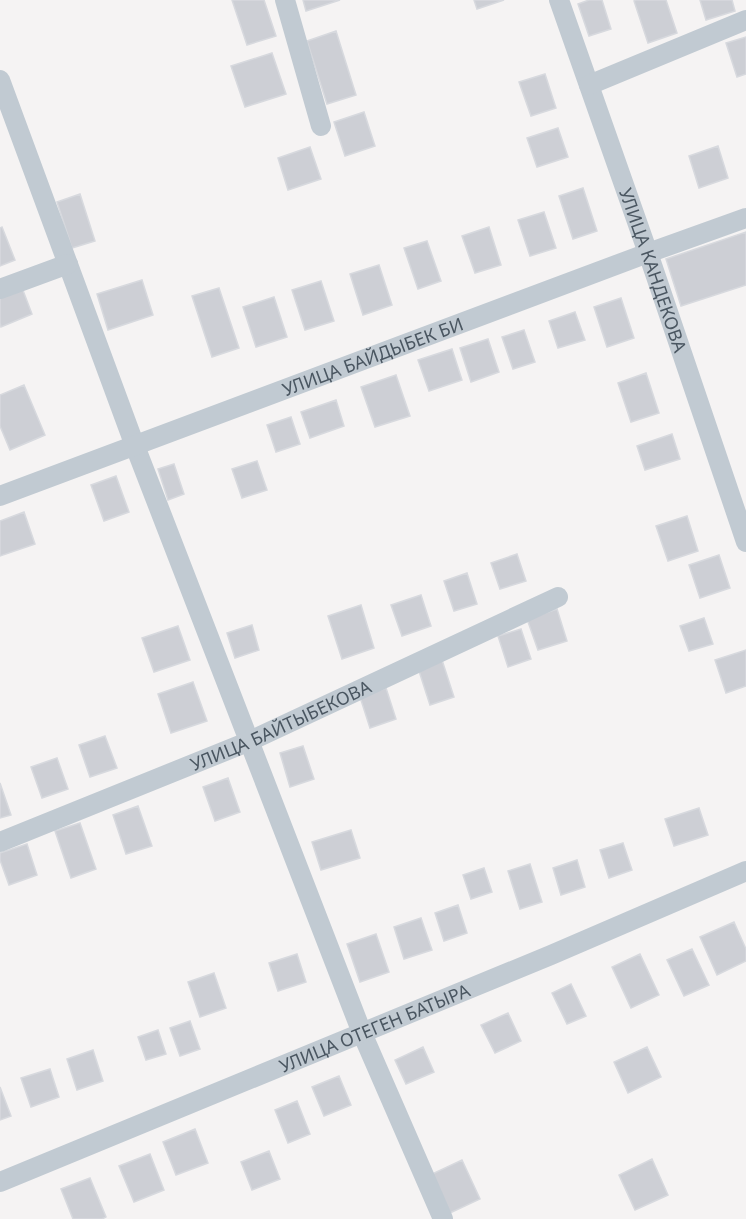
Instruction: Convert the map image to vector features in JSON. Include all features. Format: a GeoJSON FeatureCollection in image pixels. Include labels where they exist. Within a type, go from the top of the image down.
{"type":"FeatureCollection","features":[{"type":"Feature","properties":{"kind":"street"},"geometry":{"type":"LineString","coordinates":[[285,0],[321,126]]}},
{"type":"Feature","properties":{"kind":"street","name":"УЛИЦА КАНДЕКОВА"},"geometry":{"type":"LineString","coordinates":[[559,0],[746,542]]}},
{"type":"Feature","properties":{"kind":"street"},"geometry":{"type":"LineString","coordinates":[[589,85],[746,20]]}},
{"type":"Feature","properties":{"kind":"street"},"geometry":{"type":"LineString","coordinates":[[0,80],[135,446],[362,1033],[444,1219]]}},
{"type":"Feature","properties":{"kind":"street","name":"УЛИЦА БАЙДЫБЕК БИ"},"geometry":{"type":"LineString","coordinates":[[0,496],[746,218]]}},
{"type":"Feature","properties":{"kind":"street"},"geometry":{"type":"LineString","coordinates":[[0,289],[68,264]]}},
{"type":"Feature","properties":{"kind":"street","name":"УЛИЦА БАЙТЫБЕКОВА"},"geometry":{"type":"LineString","coordinates":[[0,842],[250,741],[558,597]]}},
{"type":"Feature","properties":{"kind":"street","name":"УЛИЦА ОТЕГЕН БАТЫРА"},"geometry":{"type":"LineString","coordinates":[[0,1182],[551,956],[746,871]]}},
{"type":"Feature","properties":{"kind":"building"},"geometry":{"type":"Polygon","coordinates":[[[232,0],[264,0],[276,36],[247,45],[232,0]]]}},
{"type":"Feature","properties":{"kind":"building"},"geometry":{"type":"Polygon","coordinates":[[[303,0],[340,0],[306,11],[303,0]]]}},
{"type":"Feature","properties":{"kind":"building"},"geometry":{"type":"Polygon","coordinates":[[[474,0],[504,0],[477,9],[474,0]]]}},
{"type":"Feature","properties":{"kind":"building"},"geometry":{"type":"Polygon","coordinates":[[[589,0],[602,0],[611,29],[589,36],[578,4],[589,0]]]}},
{"type":"Feature","properties":{"kind":"building"},"geometry":{"type":"Polygon","coordinates":[[[666,0],[677,33],[648,43],[634,1],[666,0]]]}},
{"type":"Feature","properties":{"kind":"building"},"geometry":{"type":"Polygon","coordinates":[[[700,0],[732,0],[735,11],[706,20],[700,0]]]}},
{"type":"Feature","properties":{"kind":"building"},"geometry":{"type":"Polygon","coordinates":[[[336,31],[356,95],[327,104],[307,41],[336,31]]]}},
{"type":"Feature","properties":{"kind":"building"},"geometry":{"type":"Polygon","coordinates":[[[746,37],[746,74],[737,77],[726,43],[746,37]]]}},
{"type":"Feature","properties":{"kind":"building"},"geometry":{"type":"Polygon","coordinates":[[[272,53],[286,94],[245,107],[231,66],[272,53]]]}},
{"type":"Feature","properties":{"kind":"building"},"geometry":{"type":"Polygon","coordinates":[[[545,74],[556,108],[531,116],[519,82],[545,74]]]}},
{"type":"Feature","properties":{"kind":"building"},"geometry":{"type":"Polygon","coordinates":[[[364,112],[375,146],[345,156],[334,122],[364,112]]]}},
{"type":"Feature","properties":{"kind":"building"},"geometry":{"type":"Polygon","coordinates":[[[558,128],[568,157],[537,167],[527,138],[558,128]]]}},
{"type":"Feature","properties":{"kind":"building"},"geometry":{"type":"Polygon","coordinates":[[[718,146],[728,178],[699,188],[689,156],[718,146]]]}},
{"type":"Feature","properties":{"kind":"building"},"geometry":{"type":"Polygon","coordinates":[[[310,147],[321,179],[288,190],[278,158],[310,147]]]}},
{"type":"Feature","properties":{"kind":"building"},"geometry":{"type":"Polygon","coordinates":[[[583,188],[597,231],[573,239],[559,196],[583,188]]]}},
{"type":"Feature","properties":{"kind":"building"},"geometry":{"type":"Polygon","coordinates":[[[80,194],[95,241],[72,248],[57,202],[80,194]]]}},
{"type":"Feature","properties":{"kind":"building"},"geometry":{"type":"Polygon","coordinates":[[[544,212],[556,248],[530,256],[518,220],[544,212]]]}},
{"type":"Feature","properties":{"kind":"building"},"geometry":{"type":"Polygon","coordinates":[[[2,227],[15,260],[0,266],[0,228],[2,227]]]}},
{"type":"Feature","properties":{"kind":"building"},"geometry":{"type":"Polygon","coordinates":[[[489,227],[501,265],[475,273],[462,236],[489,227]]]}},
{"type":"Feature","properties":{"kind":"building"},"geometry":{"type":"Polygon","coordinates":[[[746,232],[746,285],[681,306],[666,259],[746,232]]]}},
{"type":"Feature","properties":{"kind":"building"},"geometry":{"type":"Polygon","coordinates":[[[427,241],[441,281],[418,289],[404,248],[427,241]]]}},
{"type":"Feature","properties":{"kind":"building"},"geometry":{"type":"Polygon","coordinates":[[[379,265],[392,305],[363,315],[350,274],[379,265]]]}},
{"type":"Feature","properties":{"kind":"building"},"geometry":{"type":"Polygon","coordinates":[[[142,280],[153,315],[108,330],[97,294],[142,280]]]}},
{"type":"Feature","properties":{"kind":"building"},"geometry":{"type":"Polygon","coordinates":[[[321,281],[334,321],[305,330],[292,290],[321,281]]]}},
{"type":"Feature","properties":{"kind":"building"},"geometry":{"type":"Polygon","coordinates":[[[21,285],[32,314],[1,327],[0,294],[21,285]]]}},
{"type":"Feature","properties":{"kind":"building"},"geometry":{"type":"Polygon","coordinates":[[[219,288],[239,348],[212,357],[192,296],[219,288]]]}},
{"type":"Feature","properties":{"kind":"building"},"geometry":{"type":"Polygon","coordinates":[[[274,297],[287,337],[256,347],[243,307],[274,297]]]}},
{"type":"Feature","properties":{"kind":"building"},"geometry":{"type":"Polygon","coordinates":[[[621,298],[634,338],[607,347],[594,307],[621,298]]]}},
{"type":"Feature","properties":{"kind":"building"},"geometry":{"type":"Polygon","coordinates":[[[575,312],[585,340],[558,348],[549,321],[575,312]]]}},
{"type":"Feature","properties":{"kind":"building"},"geometry":{"type":"Polygon","coordinates":[[[524,330],[535,362],[513,369],[502,337],[524,330]]]}},
{"type":"Feature","properties":{"kind":"building"},"geometry":{"type":"Polygon","coordinates":[[[488,339],[499,372],[471,382],[460,348],[488,339]]]}},
{"type":"Feature","properties":{"kind":"building"},"geometry":{"type":"Polygon","coordinates":[[[452,349],[462,380],[429,391],[418,360],[452,349]]]}},
{"type":"Feature","properties":{"kind":"building"},"geometry":{"type":"Polygon","coordinates":[[[646,373],[659,413],[631,422],[618,383],[646,373]]]}},
{"type":"Feature","properties":{"kind":"building"},"geometry":{"type":"Polygon","coordinates":[[[396,375],[410,416],[375,427],[361,387],[396,375]]]}},
{"type":"Feature","properties":{"kind":"building"},"geometry":{"type":"Polygon","coordinates":[[[24,385],[45,435],[10,450],[0,426],[0,395],[24,385]]]}},
{"type":"Feature","properties":{"kind":"building"},"geometry":{"type":"Polygon","coordinates":[[[336,400],[344,426],[310,438],[301,412],[336,400]]]}},
{"type":"Feature","properties":{"kind":"building"},"geometry":{"type":"Polygon","coordinates":[[[291,417],[300,444],[276,452],[267,425],[291,417]]]}},
{"type":"Feature","properties":{"kind":"building"},"geometry":{"type":"Polygon","coordinates":[[[672,434],[680,459],[645,470],[637,446],[672,434]]]}},
{"type":"Feature","properties":{"kind":"building"},"geometry":{"type":"Polygon","coordinates":[[[257,461],[267,490],[242,498],[232,469],[257,461]]]}},
{"type":"Feature","properties":{"kind":"building"},"geometry":{"type":"Polygon","coordinates":[[[174,464],[184,494],[168,500],[158,469],[174,464]]]}},
{"type":"Feature","properties":{"kind":"building"},"geometry":{"type":"Polygon","coordinates":[[[116,476],[129,512],[104,521],[91,485],[116,476]]]}},
{"type":"Feature","properties":{"kind":"building"},"geometry":{"type":"Polygon","coordinates":[[[24,512],[35,544],[0,556],[0,521],[24,512]]]}},
{"type":"Feature","properties":{"kind":"building"},"geometry":{"type":"Polygon","coordinates":[[[687,516],[698,551],[668,561],[656,526],[687,516]]]}},
{"type":"Feature","properties":{"kind":"building"},"geometry":{"type":"Polygon","coordinates":[[[517,554],[526,581],[500,589],[491,563],[517,554]]]}},
{"type":"Feature","properties":{"kind":"building"},"geometry":{"type":"Polygon","coordinates":[[[719,555],[730,588],[700,598],[689,565],[719,555]]]}},
{"type":"Feature","properties":{"kind":"building"},"geometry":{"type":"Polygon","coordinates":[[[467,573],[477,604],[454,611],[444,581],[467,573]]]}},
{"type":"Feature","properties":{"kind":"building"},"geometry":{"type":"Polygon","coordinates":[[[421,595],[431,626],[402,636],[391,605],[421,595]]]}},
{"type":"Feature","properties":{"kind":"building"},"geometry":{"type":"Polygon","coordinates":[[[361,605],[374,648],[342,659],[328,616],[361,605]]]}},
{"type":"Feature","properties":{"kind":"building"},"geometry":{"type":"Polygon","coordinates":[[[557,609],[567,641],[538,650],[527,619],[557,609]]]}},
{"type":"Feature","properties":{"kind":"building"},"geometry":{"type":"Polygon","coordinates":[[[704,618],[713,644],[689,651],[680,626],[704,618]]]}},
{"type":"Feature","properties":{"kind":"building"},"geometry":{"type":"Polygon","coordinates":[[[252,625],[259,650],[235,658],[227,633],[252,625]]]}},
{"type":"Feature","properties":{"kind":"building"},"geometry":{"type":"Polygon","coordinates":[[[178,626],[190,660],[154,672],[142,638],[178,626]]]}},
{"type":"Feature","properties":{"kind":"building"},"geometry":{"type":"Polygon","coordinates":[[[521,629],[531,659],[508,667],[498,636],[521,629]]]}},
{"type":"Feature","properties":{"kind":"building"},"geometry":{"type":"Polygon","coordinates":[[[746,650],[746,686],[726,693],[715,660],[746,650]]]}},
{"type":"Feature","properties":{"kind":"building"},"geometry":{"type":"Polygon","coordinates":[[[442,660],[454,697],[430,705],[418,668],[442,660]]]}},
{"type":"Feature","properties":{"kind":"building"},"geometry":{"type":"Polygon","coordinates":[[[193,682],[207,721],[171,733],[158,694],[193,682]]]}},
{"type":"Feature","properties":{"kind":"building"},"geometry":{"type":"Polygon","coordinates":[[[386,688],[396,719],[370,728],[360,697],[386,688]]]}},
{"type":"Feature","properties":{"kind":"building"},"geometry":{"type":"Polygon","coordinates":[[[105,736],[117,768],[90,777],[79,745],[105,736]]]}},
{"type":"Feature","properties":{"kind":"building"},"geometry":{"type":"Polygon","coordinates":[[[303,746],[314,779],[290,787],[280,753],[303,746]]]}},
{"type":"Feature","properties":{"kind":"building"},"geometry":{"type":"Polygon","coordinates":[[[57,758],[68,789],[42,798],[31,767],[57,758]]]}},
{"type":"Feature","properties":{"kind":"building"},"geometry":{"type":"Polygon","coordinates":[[[228,778],[240,812],[215,821],[203,787],[228,778]]]}},
{"type":"Feature","properties":{"kind":"building"},"geometry":{"type":"Polygon","coordinates":[[[0,783],[11,815],[0,818],[0,783]]]}},
{"type":"Feature","properties":{"kind":"building"},"geometry":{"type":"Polygon","coordinates":[[[138,806],[152,846],[126,854],[113,815],[138,806]]]}},
{"type":"Feature","properties":{"kind":"building"},"geometry":{"type":"Polygon","coordinates":[[[699,808],[708,835],[674,846],[665,819],[699,808]]]}},
{"type":"Feature","properties":{"kind":"building"},"geometry":{"type":"Polygon","coordinates":[[[80,823],[96,869],[71,878],[55,831],[80,823]]]}},
{"type":"Feature","properties":{"kind":"building"},"geometry":{"type":"Polygon","coordinates":[[[351,830],[360,858],[321,870],[312,842],[351,830]]]}},
{"type":"Feature","properties":{"kind":"building"},"geometry":{"type":"Polygon","coordinates":[[[623,843],[632,870],[609,878],[600,850],[623,843]]]}},
{"type":"Feature","properties":{"kind":"building"},"geometry":{"type":"Polygon","coordinates":[[[27,844],[37,875],[9,885],[0,860],[0,853],[27,844]]]}},
{"type":"Feature","properties":{"kind":"building"},"geometry":{"type":"Polygon","coordinates":[[[577,860],[585,887],[561,895],[553,868],[577,860]]]}},
{"type":"Feature","properties":{"kind":"building"},"geometry":{"type":"Polygon","coordinates":[[[530,864],[542,902],[520,909],[508,871],[530,864]]]}},
{"type":"Feature","properties":{"kind":"building"},"geometry":{"type":"Polygon","coordinates":[[[484,868],[492,892],[471,899],[463,875],[484,868]]]}},
{"type":"Feature","properties":{"kind":"building"},"geometry":{"type":"Polygon","coordinates":[[[458,905],[467,933],[444,941],[435,913],[458,905]]]}},
{"type":"Feature","properties":{"kind":"building"},"geometry":{"type":"Polygon","coordinates":[[[421,918],[432,950],[404,959],[394,927],[421,918]]]}},
{"type":"Feature","properties":{"kind":"building"},"geometry":{"type":"Polygon","coordinates":[[[734,922],[746,949],[746,961],[717,975],[700,937],[734,922]]]}},
{"type":"Feature","properties":{"kind":"building"},"geometry":{"type":"Polygon","coordinates":[[[376,934],[389,972],[360,982],[347,944],[376,934]]]}},
{"type":"Feature","properties":{"kind":"building"},"geometry":{"type":"Polygon","coordinates":[[[692,949],[709,985],[684,996],[667,960],[692,949]]]}},
{"type":"Feature","properties":{"kind":"building"},"geometry":{"type":"Polygon","coordinates":[[[297,954],[306,982],[278,991],[269,963],[297,954]]]}},
{"type":"Feature","properties":{"kind":"building"},"geometry":{"type":"Polygon","coordinates":[[[640,954],[659,995],[631,1008],[612,967],[640,954]]]}},
{"type":"Feature","properties":{"kind":"building"},"geometry":{"type":"Polygon","coordinates":[[[214,973],[226,1008],[200,1017],[188,982],[214,973]]]}},
{"type":"Feature","properties":{"kind":"building"},"geometry":{"type":"Polygon","coordinates":[[[571,984],[586,1016],[567,1024],[552,993],[571,984]]]}},
{"type":"Feature","properties":{"kind":"building"},"geometry":{"type":"Polygon","coordinates":[[[508,1013],[521,1041],[495,1053],[481,1025],[508,1013]]]}},
{"type":"Feature","properties":{"kind":"building"},"geometry":{"type":"Polygon","coordinates":[[[190,1021],[200,1049],[180,1056],[170,1028],[190,1021]]]}},
{"type":"Feature","properties":{"kind":"building"},"geometry":{"type":"Polygon","coordinates":[[[158,1030],[166,1054],[146,1060],[138,1037],[158,1030]]]}},
{"type":"Feature","properties":{"kind":"building"},"geometry":{"type":"Polygon","coordinates":[[[423,1047],[434,1072],[406,1084],[395,1060],[423,1047]]]}},
{"type":"Feature","properties":{"kind":"building"},"geometry":{"type":"Polygon","coordinates":[[[647,1047],[661,1077],[628,1093],[614,1062],[647,1047]]]}},
{"type":"Feature","properties":{"kind":"building"},"geometry":{"type":"Polygon","coordinates":[[[93,1050],[103,1081],[77,1090],[67,1059],[93,1050]]]}},
{"type":"Feature","properties":{"kind":"building"},"geometry":{"type":"Polygon","coordinates":[[[50,1069],[59,1097],[31,1107],[21,1078],[50,1069]]]}},
{"type":"Feature","properties":{"kind":"building"},"geometry":{"type":"Polygon","coordinates":[[[339,1076],[351,1105],[324,1116],[312,1087],[339,1076]]]}},
{"type":"Feature","properties":{"kind":"building"},"geometry":{"type":"Polygon","coordinates":[[[0,1087],[11,1116],[0,1120],[0,1087]]]}},
{"type":"Feature","properties":{"kind":"building"},"geometry":{"type":"Polygon","coordinates":[[[297,1101],[310,1134],[288,1143],[275,1110],[297,1101]]]}},
{"type":"Feature","properties":{"kind":"building"},"geometry":{"type":"Polygon","coordinates":[[[195,1129],[208,1163],[176,1175],[163,1142],[195,1129]]]}},
{"type":"Feature","properties":{"kind":"building"},"geometry":{"type":"Polygon","coordinates":[[[269,1151],[280,1179],[252,1190],[241,1162],[269,1151]]]}},
{"type":"Feature","properties":{"kind":"building"},"geometry":{"type":"Polygon","coordinates":[[[150,1154],[164,1190],[134,1202],[119,1166],[150,1154]]]}},
{"type":"Feature","properties":{"kind":"building"},"geometry":{"type":"Polygon","coordinates":[[[652,1159],[668,1195],[635,1210],[619,1175],[652,1159]]]}},
{"type":"Feature","properties":{"kind":"building"},"geometry":{"type":"Polygon","coordinates":[[[462,1160],[480,1199],[450,1213],[432,1174],[462,1160]]]}},
{"type":"Feature","properties":{"kind":"building"},"geometry":{"type":"Polygon","coordinates":[[[90,1178],[106,1217],[73,1219],[61,1189],[90,1178]]]}}]}
